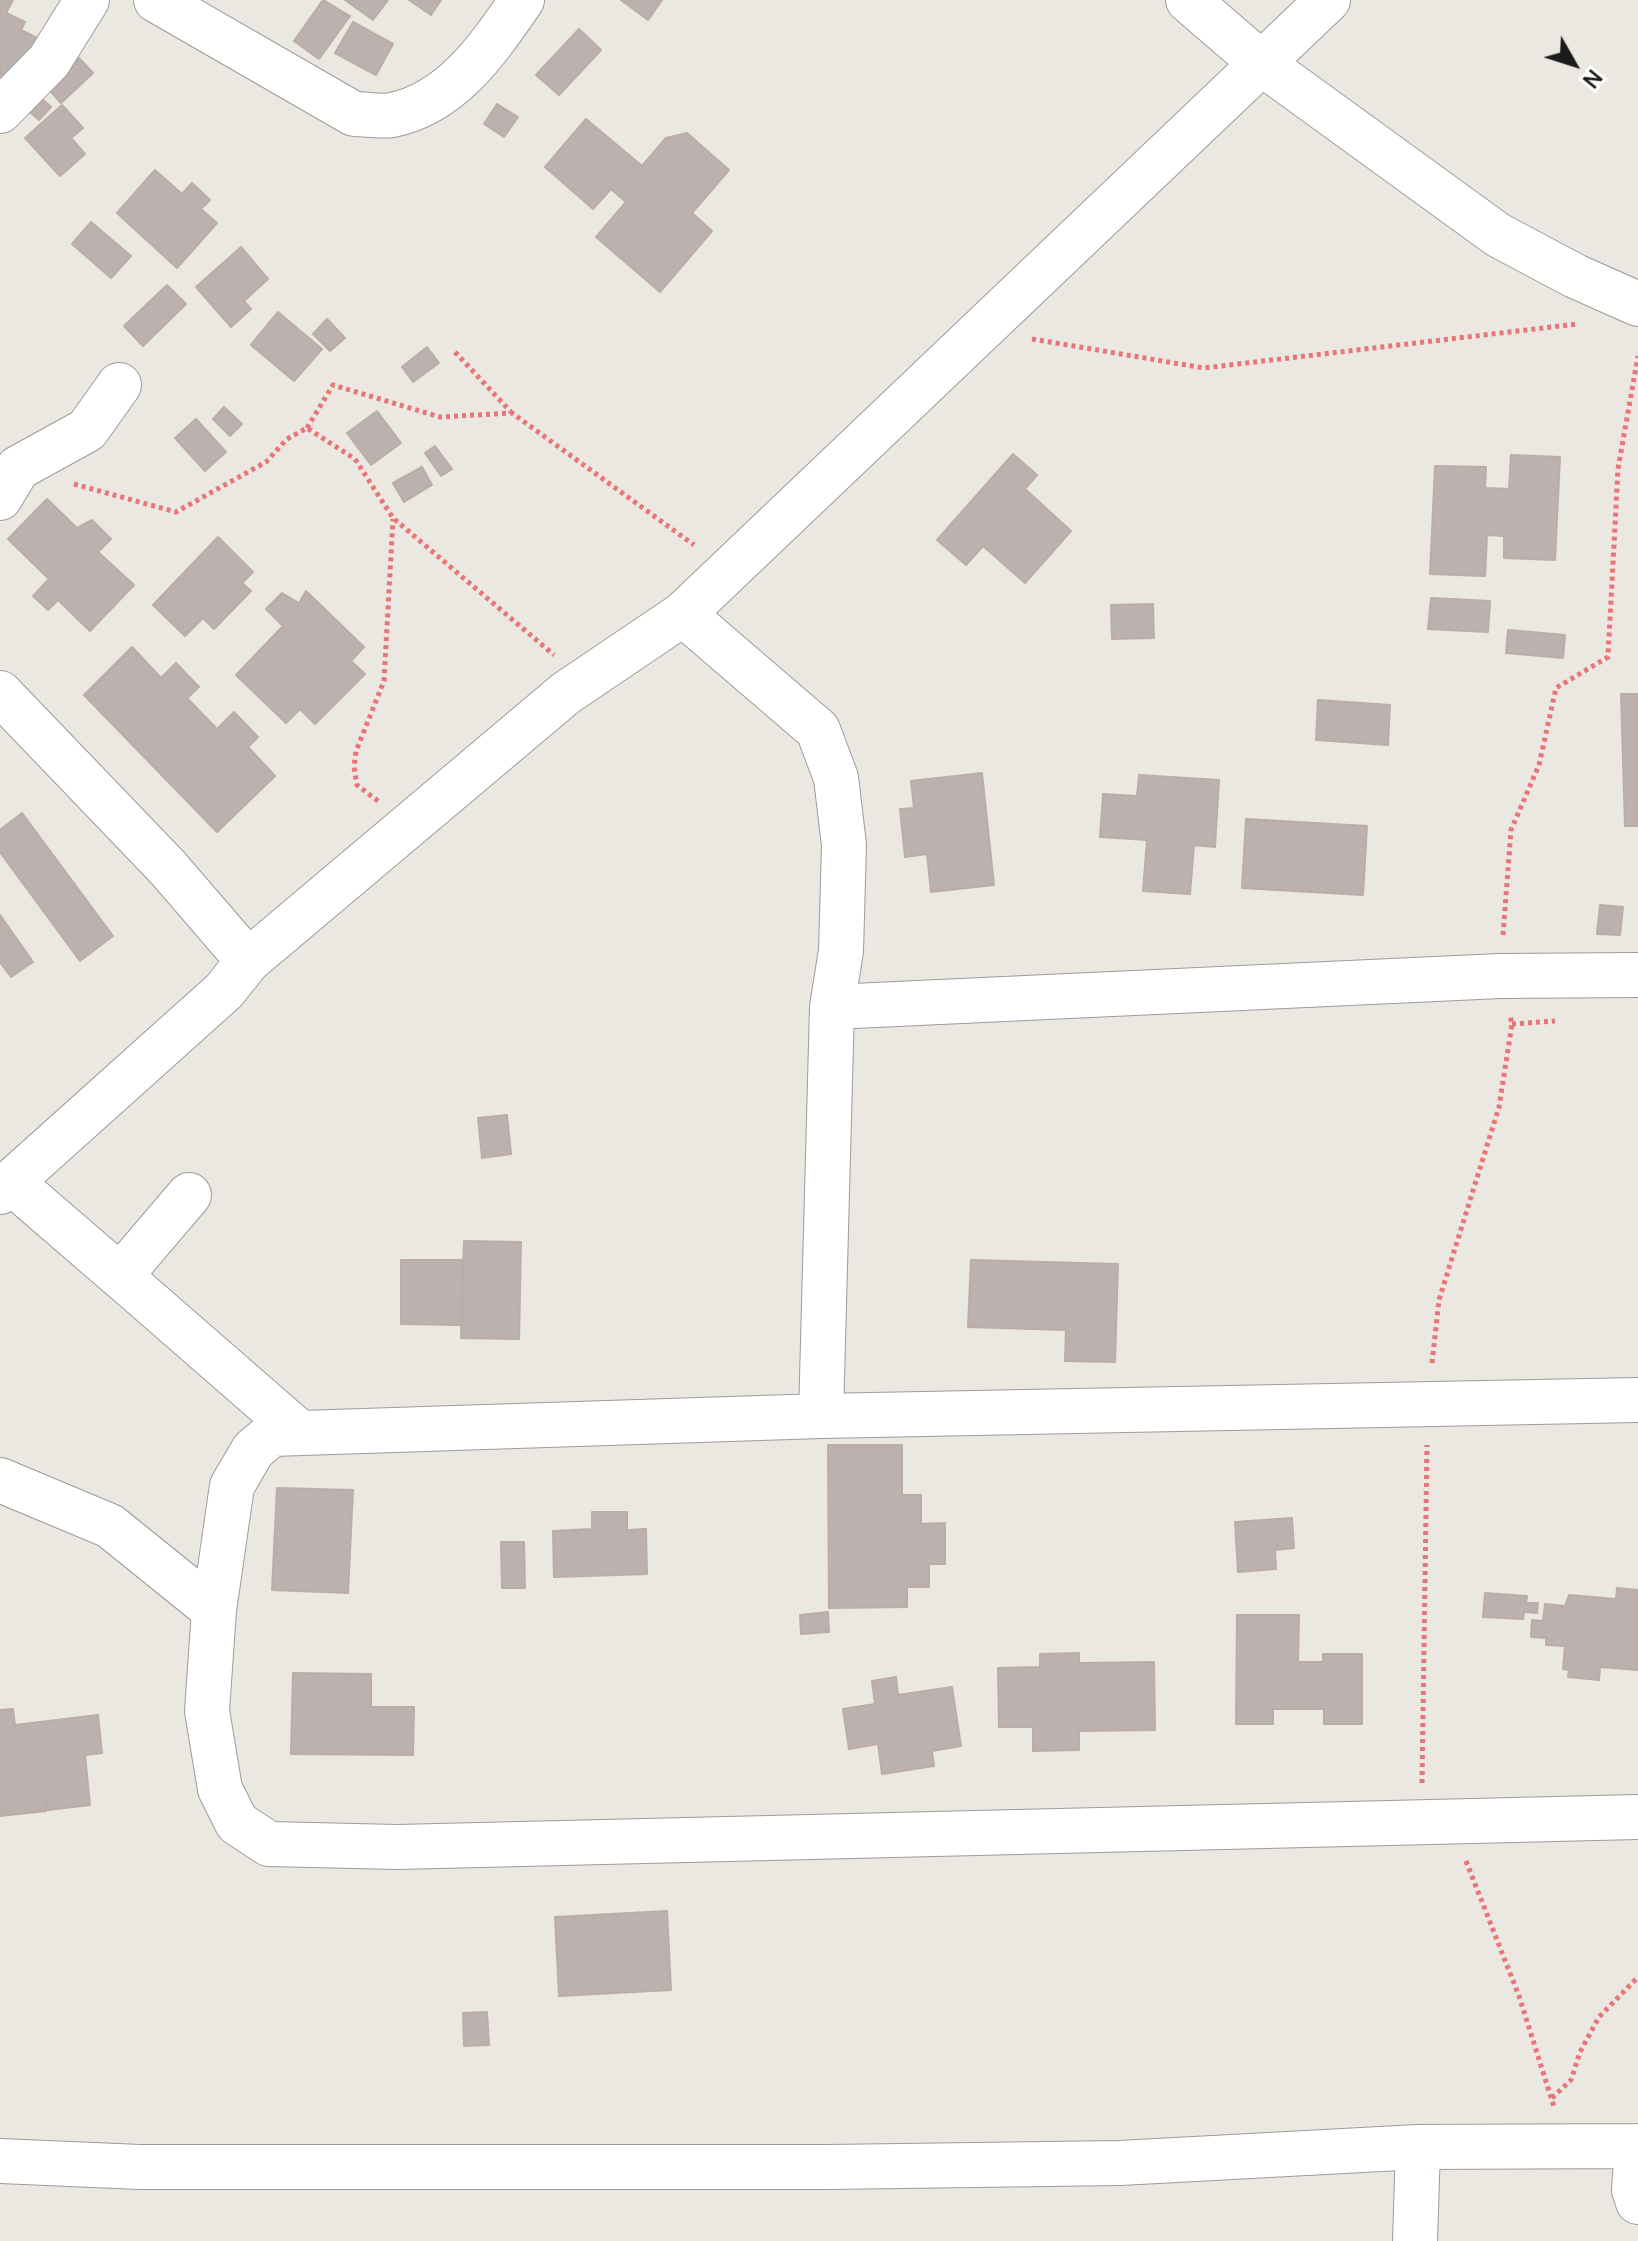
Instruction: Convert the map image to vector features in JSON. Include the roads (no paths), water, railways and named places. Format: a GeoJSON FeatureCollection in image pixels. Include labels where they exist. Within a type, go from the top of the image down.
{"type":"FeatureCollection","features":[{"type":"Feature","properties":{"kind":"street"},"geometry":{"type":"LineString","coordinates":[[0,111],[49,61],[87,0]]}},
{"type":"Feature","properties":{"kind":"street"},"geometry":{"type":"LineString","coordinates":[[156,0],[354,114],[392,115],[432,98],[466,73],[522,0]]}},
{"type":"Feature","properties":{"kind":"street"},"geometry":{"type":"LineString","coordinates":[[1188,0],[1261,63],[1498,235],[1575,276],[1638,304]]}},
{"type":"Feature","properties":{"kind":"street"},"geometry":{"type":"LineString","coordinates":[[299,1432],[120,1276],[6,1187],[224,991],[248,961],[566,693],[683,614],[1328,0]]}},
{"type":"Feature","properties":{"kind":"street"},"geometry":{"type":"LineString","coordinates":[[9,483],[87,430],[119,385]]}},
{"type":"Feature","properties":{"kind":"street"},"geometry":{"type":"LineString","coordinates":[[683,614],[818,730],[836,778],[844,845],[841,951],[832,1007],[821,1416]]}},
{"type":"Feature","properties":{"kind":"street"},"geometry":{"type":"LineString","coordinates":[[0,693],[168,868],[248,961]]}},
{"type":"Feature","properties":{"kind":"street"},"geometry":{"type":"LineString","coordinates":[[832,1007],[1500,976],[1638,975]]}},
{"type":"Feature","properties":{"kind":"street"},"geometry":{"type":"LineString","coordinates":[[120,1276],[189,1195]]}},
{"type":"Feature","properties":{"kind":"street"},"geometry":{"type":"LineString","coordinates":[[1638,1400],[821,1416],[272,1434],[253,1450],[232,1486],[214,1610],[207,1711],[220,1789],[237,1823],[269,1844],[397,1847],[1638,1817]]}},
{"type":"Feature","properties":{"kind":"street"},"geometry":{"type":"LineString","coordinates":[[0,1480],[110,1526],[214,1610]]}},
{"type":"Feature","properties":{"kind":"street"},"geometry":{"type":"LineString","coordinates":[[0,2161],[140,2167],[828,2167],[1120,2163],[1418,2147],[1638,2146],[1634,2190],[1638,2202]]}},
{"type":"Feature","properties":{"kind":"street"},"geometry":{"type":"LineString","coordinates":[[1415,2241],[1418,2147]]}}]}
